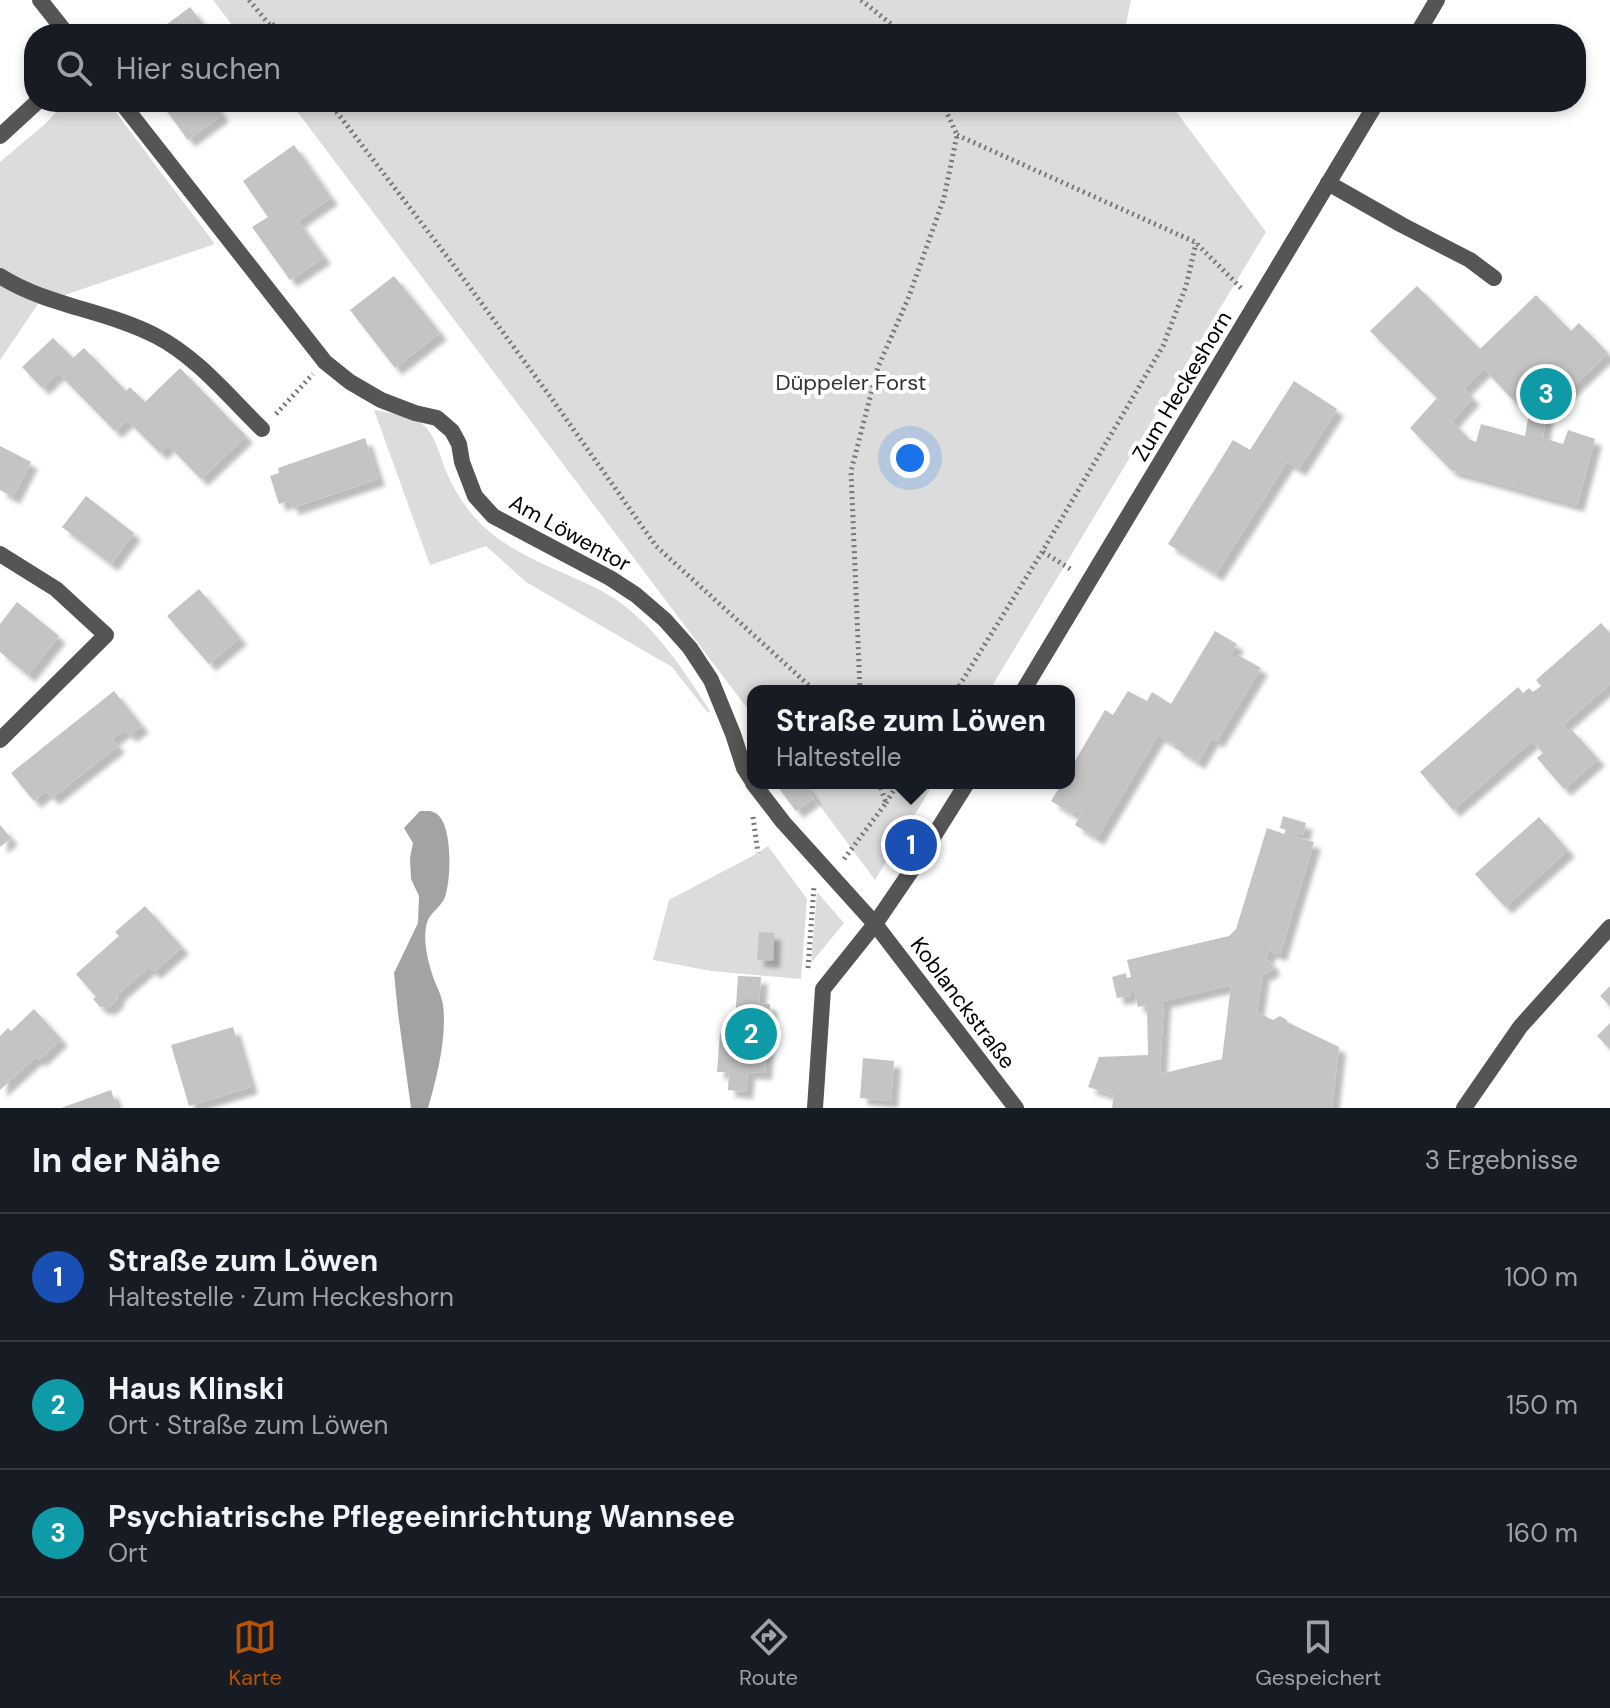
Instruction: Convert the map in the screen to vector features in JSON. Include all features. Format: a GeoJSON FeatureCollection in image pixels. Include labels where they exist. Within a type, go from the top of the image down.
{"type":"FeatureCollection","features":[{"type":"Feature","properties":{"kind":"street"},"geometry":{"type":"LineString","coordinates":[[40,0],[59,24]]}},
{"type":"Feature","properties":{"kind":"street"},"geometry":{"type":"LineString","coordinates":[[1423,24],[1437,0]]}},
{"type":"Feature","properties":{"kind":"street"},"geometry":{"type":"LineString","coordinates":[[0,136],[26,112]]}},
{"type":"Feature","properties":{"kind":"street","name":"Am Löwentor"},"geometry":{"type":"LineString","coordinates":[[129,112],[325,362],[350,382],[381,400],[437,418],[452,431],[475,496],[493,516],[610,578],[665,620],[690,648],[711,680],[747,773]]}},
{"type":"Feature","properties":{"kind":"street","name":"Zum Heckeshorn"},"geometry":{"type":"LineString","coordinates":[[1027,685],[1371,112]]}},
{"type":"Feature","properties":{"kind":"street"},"geometry":{"type":"LineString","coordinates":[[1328,183],[1470,260],[1494,278]]}},
{"type":"Feature","properties":{"kind":"street"},"geometry":{"type":"LineString","coordinates":[[0,276],[50,299],[111,316],[156,336],[186,354],[262,429]]}},
{"type":"Feature","properties":{"kind":"street"},"geometry":{"type":"LineString","coordinates":[[0,554],[56,589],[106,635],[0,740]]}},
{"type":"Feature","properties":{"kind":"street","name":"Am Löwentor"},"geometry":{"type":"LineString","coordinates":[[758,789],[783,822],[875,924]]}},
{"type":"Feature","properties":{"kind":"street"},"geometry":{"type":"LineString","coordinates":[[815,1108],[823,989],[875,924],[963,789]]}},
{"type":"Feature","properties":{"kind":"street","name":"Koblanckstraße"},"geometry":{"type":"LineString","coordinates":[[875,924],[1016,1108]]}},
{"type":"Feature","properties":{"kind":"street"},"geometry":{"type":"LineString","coordinates":[[1464,1108],[1520,1027],[1610,927]]}},
{"type":"Feature","properties":{"kind":"path"},"geometry":{"type":"LineString","coordinates":[[249,0],[270,24]]}},
{"type":"Feature","properties":{"kind":"path"},"geometry":{"type":"LineString","coordinates":[[861,0],[891,24]]}},
{"type":"Feature","properties":{"kind":"path"},"geometry":{"type":"LineString","coordinates":[[266,19],[273,24]]}},
{"type":"Feature","properties":{"kind":"path"},"geometry":{"type":"LineString","coordinates":[[337,112],[533,373],[656,546],[808,685]]}},
{"type":"Feature","properties":{"kind":"path"},"geometry":{"type":"LineString","coordinates":[[860,685],[851,471],[878,367],[908,299],[944,198],[957,135],[947,112]]}},
{"type":"Feature","properties":{"kind":"path"},"geometry":{"type":"LineString","coordinates":[[957,135],[1196,243],[1256,304]]}},
{"type":"Feature","properties":{"kind":"path"},"geometry":{"type":"LineString","coordinates":[[960,685],[1163,346],[1186,286],[1196,243]]}},
{"type":"Feature","properties":{"kind":"path"},"geometry":{"type":"LineString","coordinates":[[262,429],[325,362]]}},
{"type":"Feature","properties":{"kind":"path"},"geometry":{"type":"LineString","coordinates":[[1042,552],[1090,581]]}},
{"type":"Feature","properties":{"kind":"path"},"geometry":{"type":"LineString","coordinates":[[881,789],[886,803]]}},
{"type":"Feature","properties":{"kind":"path"},"geometry":{"type":"LineString","coordinates":[[808,968],[814,886],[832,875],[894,789]]}},
{"type":"Feature","properties":{"kind":"path"},"geometry":{"type":"LineString","coordinates":[[752,808],[758,853]]}},
{"type":"Feature","properties":{"kind":"green space"},"geometry":{"type":"Polygon","coordinates":[[[213,0],[1131,0],[1126,24],[231,24],[213,0]]]}},
{"type":"Feature","properties":{"kind":"green space"},"geometry":{"type":"Polygon","coordinates":[[[56,112],[116,112],[215,244],[38,304],[0,360],[0,162],[56,112]]]}},
{"type":"Feature","properties":{"kind":"green space","name":"Düppeler Forst"},"geometry":{"type":"Polygon","coordinates":[[[298,112],[1176,112],[1266,232],[993,685],[747,685],[747,708],[298,112]]]}},
{"type":"Feature","properties":{"kind":"green space"},"geometry":{"type":"Polygon","coordinates":[[[374,410],[421,423],[434,439],[462,501],[477,520],[524,555],[600,590],[634,614],[662,643],[710,711],[708,713],[672,667],[526,582],[486,546],[430,565],[374,410]]]}},
{"type":"Feature","properties":{"kind":"green space"},"geometry":{"type":"Polygon","coordinates":[[[807,789],[930,789],[875,880],[807,789]]]}},
{"type":"Feature","properties":{"kind":"green space"},"geometry":{"type":"Polygon","coordinates":[[[768,846],[807,899],[801,979],[711,971],[653,960],[669,900],[768,846]]]}},
{"type":"Feature","properties":{"kind":"green space"},"geometry":{"type":"Polygon","coordinates":[[[817,892],[844,923],[811,963],[817,892]]]}},
{"type":"Feature","properties":{"kind":"shaded area"},"geometry":{"type":"Polygon","coordinates":[[[420,811],[433,812],[442,820],[448,841],[449,879],[445,897],[429,918],[425,934],[429,962],[443,1005],[444,1030],[440,1057],[428,1108],[411,1108],[394,973],[418,923],[419,896],[411,879],[413,843],[404,828],[420,811]]]}},
{"type":"Feature","properties":{"kind":"building"},"geometry":{"type":"Polygon","coordinates":[[[190,7],[203,24],[167,24],[190,7]]]}},
{"type":"Feature","properties":{"kind":"building"},"geometry":{"type":"Polygon","coordinates":[[[167,112],[220,112],[222,115],[188,140],[167,112]]]}},
{"type":"Feature","properties":{"kind":"building"},"geometry":{"type":"Polygon","coordinates":[[[294,145],[331,198],[298,221],[324,257],[290,280],[252,227],[268,217],[243,181],[294,145]]]}},
{"type":"Feature","properties":{"kind":"building"},"geometry":{"type":"Polygon","coordinates":[[[394,276],[440,333],[395,368],[350,310],[394,276]]]}},
{"type":"Feature","properties":{"kind":"building"},"geometry":{"type":"Polygon","coordinates":[[[1417,286],[1480,349],[1536,295],[1571,331],[1579,323],[1608,353],[1557,402],[1554,398],[1548,403],[1543,438],[1563,444],[1568,430],[1595,439],[1577,505],[1451,470],[1410,428],[1437,398],[1370,331],[1417,286]],[[1484,369],[1464,389],[1473,398],[1452,421],[1470,440],[1476,442],[1481,424],[1525,436],[1531,400],[1522,389],[1513,400],[1484,369]]]}},
{"type":"Feature","properties":{"kind":"building"},"geometry":{"type":"Polygon","coordinates":[[[53,338],[73,358],[84,348],[126,391],[130,387],[145,402],[180,368],[246,436],[201,479],[168,445],[160,453],[127,420],[115,431],[58,373],[42,388],[22,367],[53,338]]]}},
{"type":"Feature","properties":{"kind":"building"},"geometry":{"type":"Polygon","coordinates":[[[1294,381],[1337,409],[1299,469],[1287,462],[1216,574],[1168,544],[1233,440],[1250,450],[1294,381]]]}},
{"type":"Feature","properties":{"kind":"building"},"geometry":{"type":"Polygon","coordinates":[[[365,438],[378,479],[292,508],[289,501],[279,504],[270,476],[279,473],[278,468],[365,438]]]}},
{"type":"Feature","properties":{"kind":"building"},"geometry":{"type":"Polygon","coordinates":[[[0,446],[31,462],[13,497],[0,490],[0,446]]]}},
{"type":"Feature","properties":{"kind":"building"},"geometry":{"type":"Polygon","coordinates":[[[86,496],[134,533],[111,564],[62,527],[86,496]]]}},
{"type":"Feature","properties":{"kind":"building"},"geometry":{"type":"Polygon","coordinates":[[[199,589],[240,638],[209,664],[167,616],[199,589]]]}},
{"type":"Feature","properties":{"kind":"building"},"geometry":{"type":"Polygon","coordinates":[[[17,602],[59,636],[28,675],[0,652],[0,624],[17,602]]]}},
{"type":"Feature","properties":{"kind":"building"},"geometry":{"type":"Polygon","coordinates":[[[1601,623],[1610,633],[1610,684],[1563,725],[1569,731],[1571,729],[1598,759],[1564,789],[1537,758],[1543,753],[1532,741],[1453,810],[1420,772],[1518,687],[1523,693],[1529,688],[1533,692],[1541,686],[1536,680],[1601,623]]]}},
{"type":"Feature","properties":{"kind":"building"},"geometry":{"type":"Polygon","coordinates":[[[1215,631],[1237,644],[1230,656],[1236,659],[1238,655],[1261,668],[1217,741],[1212,738],[1198,762],[1158,735],[1097,838],[1075,825],[1081,813],[1076,810],[1073,814],[1051,801],[1058,789],[1075,789],[1075,761],[1105,710],[1113,715],[1128,691],[1147,701],[1152,692],[1171,704],[1215,631]]]}},
{"type":"Feature","properties":{"kind":"building"},"geometry":{"type":"Polygon","coordinates":[[[114,691],[142,726],[130,735],[124,730],[112,739],[118,746],[52,798],[46,791],[34,801],[11,773],[114,691]]]}},
{"type":"Feature","properties":{"kind":"building"},"geometry":{"type":"Polygon","coordinates":[[[780,789],[807,789],[814,798],[796,811],[780,789]]]}},
{"type":"Feature","properties":{"kind":"building"},"geometry":{"type":"Polygon","coordinates":[[[1283,816],[1306,823],[1303,835],[1297,833],[1296,837],[1314,842],[1280,954],[1269,951],[1266,960],[1273,968],[1266,974],[1263,972],[1257,1012],[1273,1020],[1280,1016],[1339,1047],[1332,1108],[1112,1108],[1114,1095],[1088,1087],[1099,1057],[1148,1055],[1147,1005],[1138,1007],[1134,989],[1130,990],[1131,996],[1117,998],[1112,977],[1126,973],[1127,978],[1131,977],[1127,960],[1229,936],[1236,929],[1267,828],[1284,834],[1286,830],[1280,828],[1283,816]],[[1231,985],[1164,1001],[1160,1074],[1222,1059],[1231,985]]]}},
{"type":"Feature","properties":{"kind":"building"},"geometry":{"type":"Polygon","coordinates":[[[1539,817],[1568,850],[1505,907],[1475,874],[1539,817]]]}},
{"type":"Feature","properties":{"kind":"building"},"geometry":{"type":"Polygon","coordinates":[[[0,825],[11,838],[0,847],[0,825]]]}},
{"type":"Feature","properties":{"kind":"building"},"geometry":{"type":"Polygon","coordinates":[[[145,906],[182,947],[154,972],[149,967],[118,994],[117,1000],[109,1008],[100,1007],[93,999],[96,997],[76,974],[119,936],[115,932],[145,906]]]}},
{"type":"Feature","properties":{"kind":"building"},"geometry":{"type":"Polygon","coordinates":[[[759,932],[774,933],[773,961],[757,960],[759,932]]]}},
{"type":"Feature","properties":{"kind":"building"},"geometry":{"type":"Polygon","coordinates":[[[738,976],[761,977],[759,1003],[770,1004],[765,1073],[748,1072],[746,1092],[728,1090],[729,1072],[717,1072],[720,1033],[734,1034],[738,976]]]}},
{"type":"Feature","properties":{"kind":"building"},"geometry":{"type":"Polygon","coordinates":[[[1610,986],[1610,1006],[1600,996],[1610,986]]]}},
{"type":"Feature","properties":{"kind":"building"},"geometry":{"type":"Polygon","coordinates":[[[34,1009],[61,1039],[0,1090],[0,1036],[8,1028],[11,1031],[34,1009]]]}},
{"type":"Feature","properties":{"kind":"building"},"geometry":{"type":"Polygon","coordinates":[[[1610,1023],[1610,1049],[1597,1036],[1610,1023]]]}},
{"type":"Feature","properties":{"kind":"building"},"geometry":{"type":"Polygon","coordinates":[[[233,1027],[251,1087],[189,1106],[171,1045],[233,1027]]]}},
{"type":"Feature","properties":{"kind":"building"},"geometry":{"type":"Polygon","coordinates":[[[863,1058],[894,1061],[891,1101],[860,1098],[863,1058]]]}},
{"type":"Feature","properties":{"kind":"building"},"geometry":{"type":"Polygon","coordinates":[[[111,1090],[117,1108],[61,1108],[111,1090]]]}},
{"type":"Feature","properties":{"kind":"place","name":"Psychiatrische Pflegeeinrichtung Wannsee"},"geometry":{"type":"Point","coordinates":[1546,394]}},
{"type":"Feature","properties":{"kind":"place","name":"Straße zum Löwen"},"geometry":{"type":"Point","coordinates":[911,845]}},
{"type":"Feature","properties":{"kind":"place","name":"Haus Klinski"},"geometry":{"type":"Point","coordinates":[751,1034]}}]}
